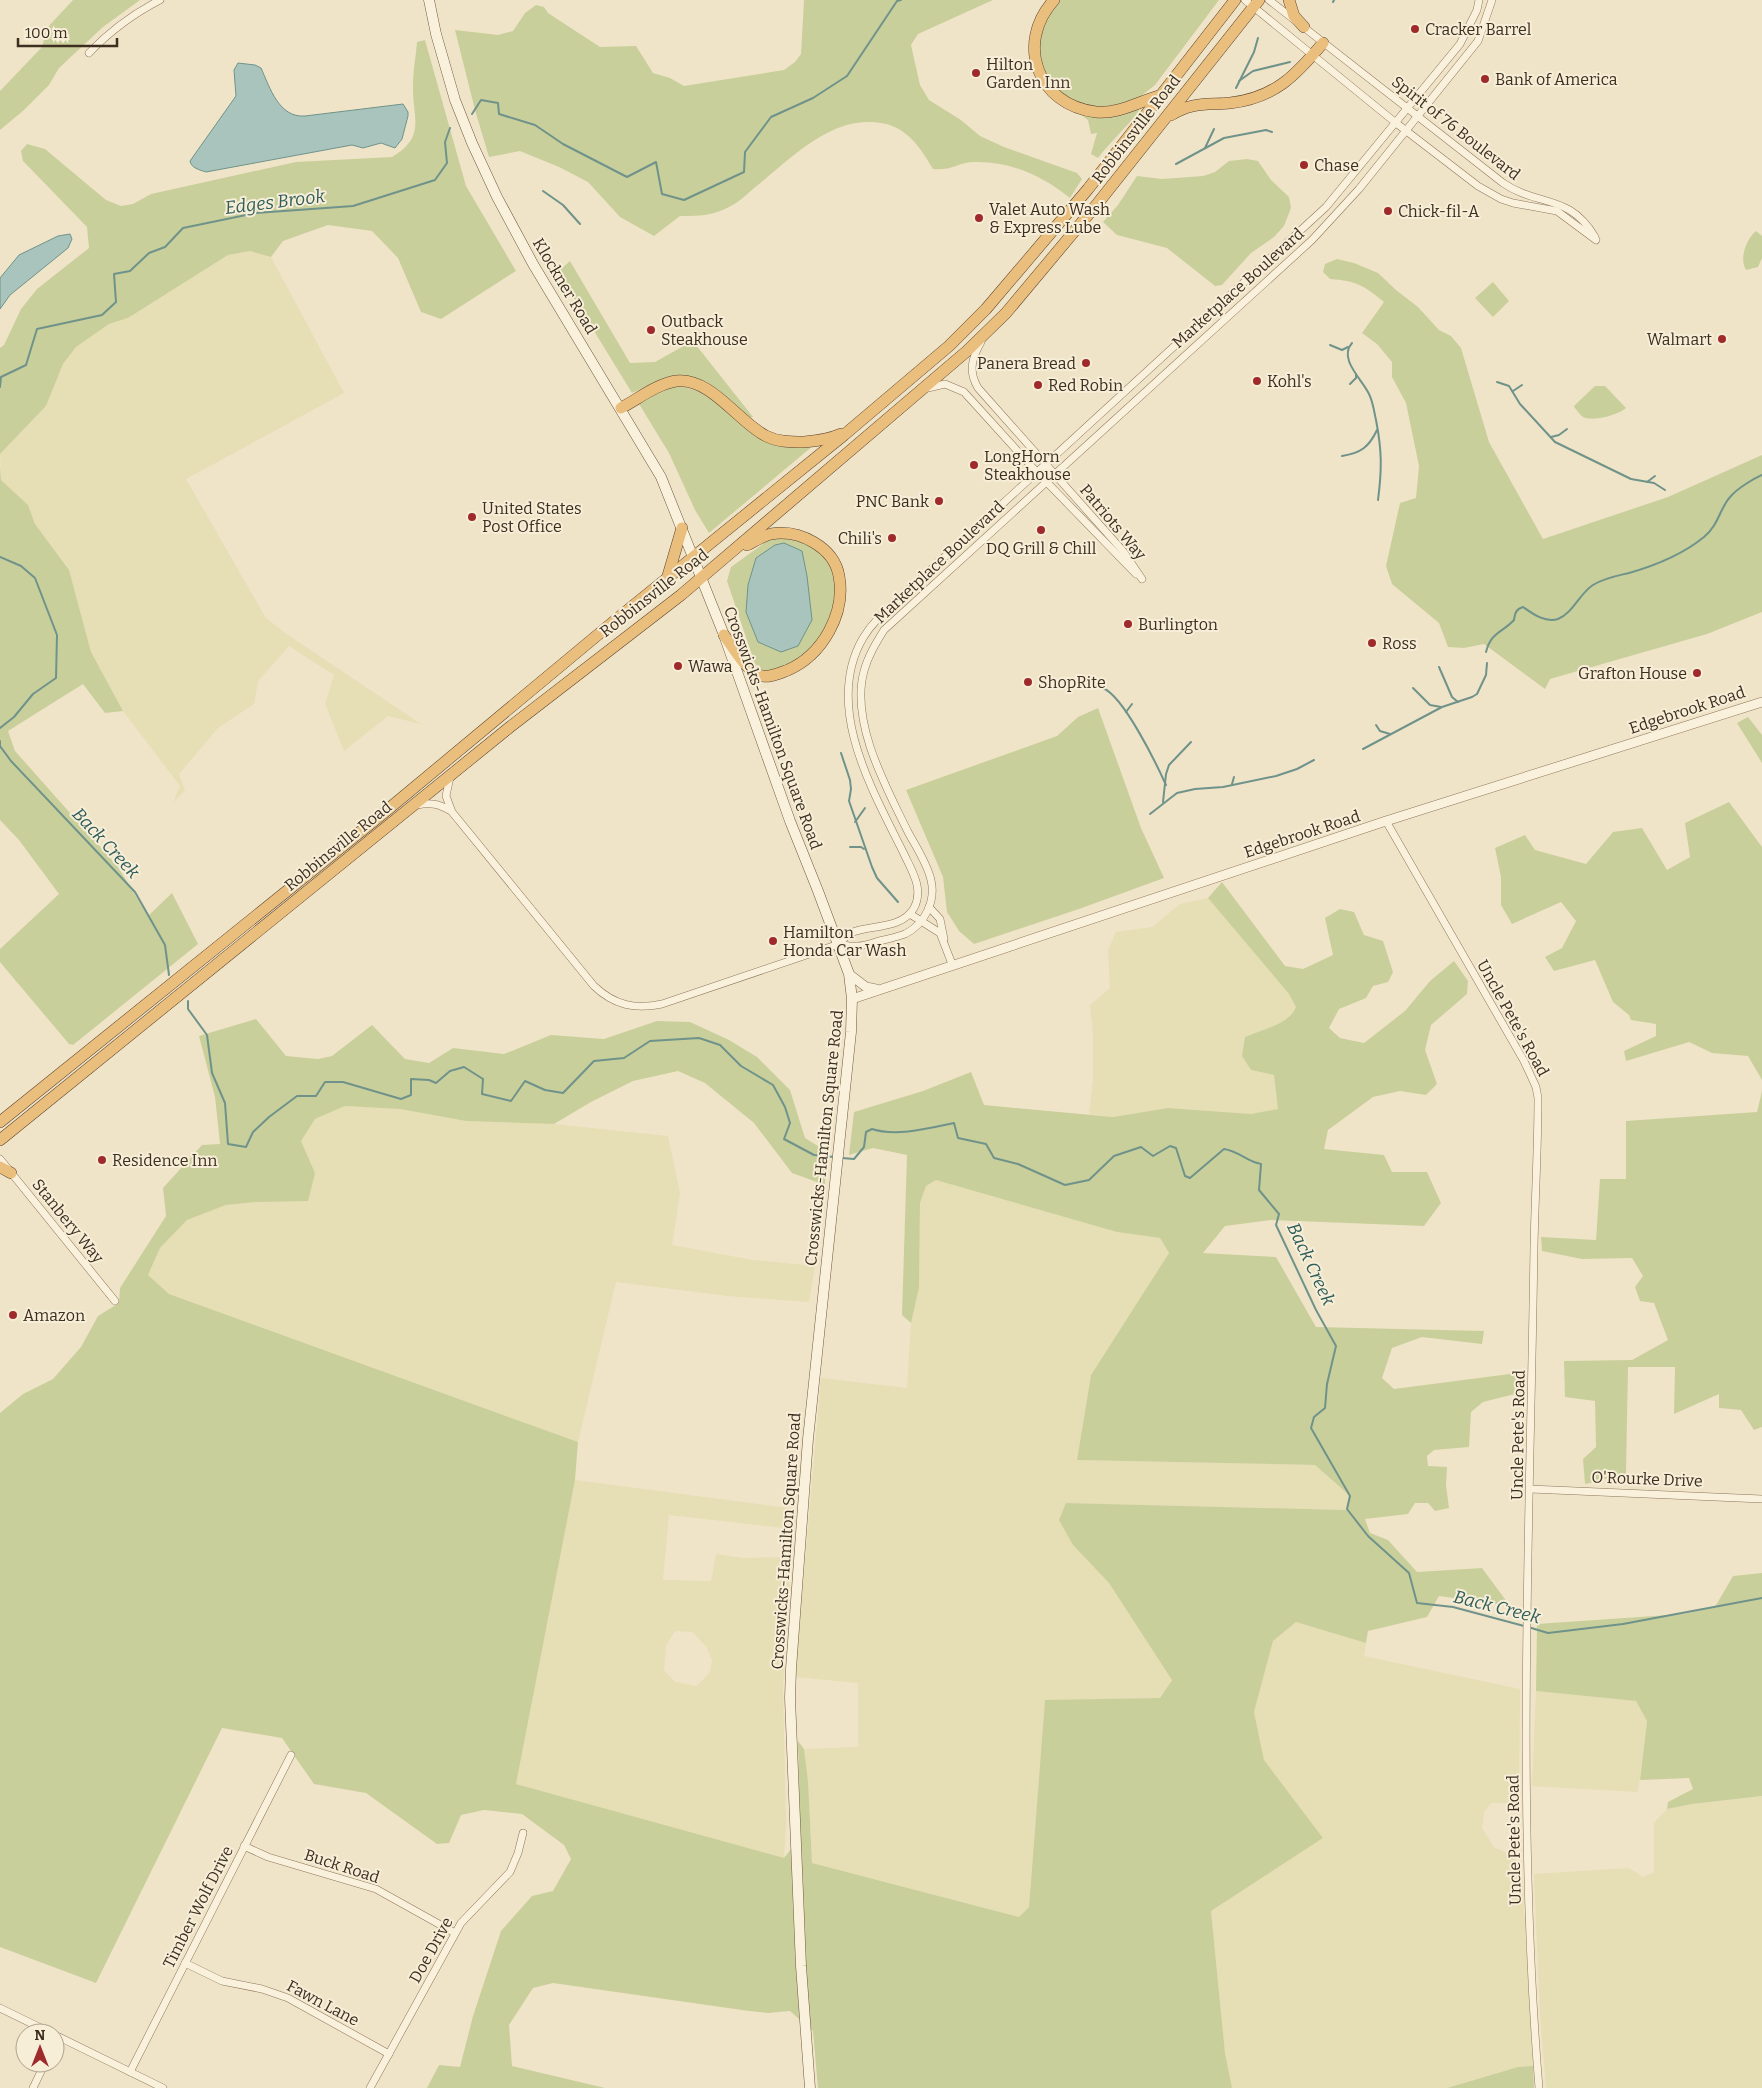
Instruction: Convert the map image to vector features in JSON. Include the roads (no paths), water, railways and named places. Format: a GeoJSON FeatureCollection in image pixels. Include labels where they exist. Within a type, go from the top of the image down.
{"type":"FeatureCollection","features":[{"type":"Feature","properties":{"kind":"highway"},"geometry":{"type":"LineString","coordinates":[[1054,0],[1038,23],[1035,32],[1034,52],[1043,81],[1056,96],[1078,108],[1106,112],[1127,108],[1162,95]]}},
{"type":"Feature","properties":{"kind":"highway","name":"Robbinsville Road"},"geometry":{"type":"LineString","coordinates":[[0,1122],[446,762],[852,428],[948,346],[986,309],[1088,189],[1235,0]]}},
{"type":"Feature","properties":{"kind":"highway"},"geometry":{"type":"LineString","coordinates":[[1289,0],[1294,16],[1304,27]]}},
{"type":"Feature","properties":{"kind":"highway","name":"Robbinsville Road"},"geometry":{"type":"LineString","coordinates":[[0,1140],[567,681],[636,630],[701,578],[948,367],[1006,313],[1092,210],[1252,2]]}},
{"type":"Feature","properties":{"kind":"highway"},"geometry":{"type":"LineString","coordinates":[[1163,120],[1188,106],[1235,102],[1269,93],[1292,78],[1324,43]]}},
{"type":"Feature","properties":{"kind":"highway"},"geometry":{"type":"LineString","coordinates":[[621,408],[662,385],[677,381],[693,383],[710,391],[750,426],[767,436],[788,442],[814,441],[835,436],[852,428]]}},
{"type":"Feature","properties":{"kind":"highway"},"geometry":{"type":"LineString","coordinates":[[666,581],[674,561],[682,528]]}},
{"type":"Feature","properties":{"kind":"highway"},"geometry":{"type":"LineString","coordinates":[[724,635],[748,666],[758,675],[778,674],[794,667],[816,650],[833,624],[840,588],[839,575],[825,550],[795,534],[771,534],[730,554]]}},
{"type":"Feature","properties":{"kind":"highway"},"geometry":{"type":"LineString","coordinates":[[412,806],[421,794],[443,774],[446,762]]}},
{"type":"Feature","properties":{"kind":"highway"},"geometry":{"type":"LineString","coordinates":[[0,1167],[11,1173]]}},
{"type":"Feature","properties":{"kind":"main road","name":"Klockner Road"},"geometry":{"type":"LineString","coordinates":[[429,0],[436,34],[456,100],[489,181],[529,256],[661,477],[701,578]]}},
{"type":"Feature","properties":{"kind":"main road","name":"Crosswicks-Hamilton Square Road"},"geometry":{"type":"LineString","coordinates":[[701,578],[724,635],[790,821],[849,974],[852,999],[840,1151],[808,1439],[790,1669],[801,1966],[810,2088]]}},
{"type":"Feature","properties":{"kind":"street"},"geometry":{"type":"LineString","coordinates":[[89,53],[116,27],[160,0]]}},
{"type":"Feature","properties":{"kind":"street","name":"Spirit of 76 Boulevard"},"geometry":{"type":"LineString","coordinates":[[1252,2],[1396,124],[1489,193],[1513,203],[1557,211],[1596,240],[1588,226],[1571,210],[1561,204],[1513,190],[1269,0]]}},
{"type":"Feature","properties":{"kind":"street","name":"Marketplace Boulevard"},"geometry":{"type":"LineString","coordinates":[[910,914],[918,896],[915,876],[877,800],[849,717],[847,701],[848,678],[851,665],[864,636],[873,624],[1045,464],[1326,207],[1460,44],[1477,10],[1479,0]]}},
{"type":"Feature","properties":{"kind":"street","name":"Marketplace Boulevard"},"geometry":{"type":"LineString","coordinates":[[838,944],[857,946],[906,934],[921,921],[932,897],[930,878],[890,795],[863,720],[860,702],[864,670],[872,650],[884,630],[935,586],[1054,474],[1312,240],[1359,189],[1478,41],[1492,0]]}},
{"type":"Feature","properties":{"kind":"street","name":"Patriots Way"},"geometry":{"type":"LineString","coordinates":[[917,393],[937,384],[953,386],[964,392],[1116,556],[1142,579],[1123,551],[974,381],[971,374],[972,361],[987,331]]}},
{"type":"Feature","properties":{"kind":"street","name":"Edgebrook Road"},"geometry":{"type":"LineString","coordinates":[[852,999],[952,964],[1386,821],[1762,702]]}},
{"type":"Feature","properties":{"kind":"street"},"geometry":{"type":"LineString","coordinates":[[451,775],[446,796],[452,812],[594,986],[615,1002],[632,1007],[647,1008],[662,1004],[838,944],[851,932],[888,925],[910,914],[935,928],[944,939]]}},
{"type":"Feature","properties":{"kind":"street"},"geometry":{"type":"LineString","coordinates":[[412,806],[429,802],[442,806],[452,812]]}},
{"type":"Feature","properties":{"kind":"street","name":"Uncle Pete's Road"},"geometry":{"type":"LineString","coordinates":[[1386,821],[1524,1061],[1536,1087],[1538,1108],[1528,1626],[1528,1873],[1539,2088]]}},
{"type":"Feature","properties":{"kind":"street"},"geometry":{"type":"LineString","coordinates":[[929,907],[940,919],[952,964]]}},
{"type":"Feature","properties":{"kind":"street"},"geometry":{"type":"LineString","coordinates":[[849,974],[866,987],[874,989],[886,987]]}},
{"type":"Feature","properties":{"kind":"street"},"geometry":{"type":"LineString","coordinates":[[852,1016],[861,1001],[872,992]]}},
{"type":"Feature","properties":{"kind":"street","name":"Stanbery Way"},"geometry":{"type":"LineString","coordinates":[[0,1159],[115,1301]]}},
{"type":"Feature","properties":{"kind":"street","name":"O'Rourke Drive"},"geometry":{"type":"LineString","coordinates":[[1530,1489],[1762,1499]]}},
{"type":"Feature","properties":{"kind":"street","name":"Timber Wolf Drive"},"geometry":{"type":"LineString","coordinates":[[130,2072],[291,1755]]}},
{"type":"Feature","properties":{"kind":"street","name":"Doe Drive"},"geometry":{"type":"LineString","coordinates":[[370,2088],[455,1933],[468,1913],[510,1872],[518,1853],[523,1833]]}},
{"type":"Feature","properties":{"kind":"street","name":"Buck Road"},"geometry":{"type":"LineString","coordinates":[[244,1846],[268,1857],[376,1889],[455,1933]]}},
{"type":"Feature","properties":{"kind":"street","name":"Fawn Lane"},"geometry":{"type":"LineString","coordinates":[[185,1963],[222,1980],[262,1989],[288,1998],[389,2054]]}},
{"type":"Feature","properties":{"kind":"street"},"geometry":{"type":"LineString","coordinates":[[0,2008],[28,2023]]}},
{"type":"Feature","properties":{"kind":"street"},"geometry":{"type":"LineString","coordinates":[[65,2042],[163,2088]]}},
{"type":"Feature","properties":{"kind":"street"},"geometry":{"type":"LineString","coordinates":[[33,2088],[40,2073]]}},
{"type":"Feature","properties":{"kind":"water"},"geometry":{"type":"Polygon","coordinates":[[[238,63],[255,65],[261,68],[272,93],[282,107],[296,115],[305,116],[403,104],[408,112],[408,116],[402,139],[395,148],[381,143],[363,148],[352,145],[206,172],[196,168],[190,161],[236,96],[234,70],[238,63]]]}},
{"type":"Feature","properties":{"kind":"water"},"geometry":{"type":"Polygon","coordinates":[[[70,234],[72,239],[68,248],[10,295],[0,309],[0,278],[19,255],[58,236],[70,234]]]}},
{"type":"Feature","properties":{"kind":"water"},"geometry":{"type":"Polygon","coordinates":[[[784,543],[802,551],[812,620],[798,646],[781,652],[758,642],[746,612],[748,585],[756,558],[775,545],[784,543]]]}},
{"type":"Feature","properties":{"kind":"waterway","name":"Edges Brook"},"geometry":{"type":"LineString","coordinates":[[472,114],[481,100],[498,103],[499,114],[535,125],[563,144],[627,177],[656,162],[662,194],[684,200],[744,172],[745,152],[771,117],[813,98],[847,76],[897,1],[901,0]]}},
{"type":"Feature","properties":{"kind":"waterway"},"geometry":{"type":"LineString","coordinates":[[1236,88],[1254,52],[1258,38]]}},
{"type":"Feature","properties":{"kind":"waterway"},"geometry":{"type":"LineString","coordinates":[[1239,81],[1253,71],[1290,62]]}},
{"type":"Feature","properties":{"kind":"waterway","name":"Edges Brook"},"geometry":{"type":"LineString","coordinates":[[0,387],[1,377],[26,365],[37,329],[102,315],[116,302],[114,274],[130,271],[149,253],[165,247],[183,228],[256,213],[353,206],[435,180],[447,163],[445,142],[450,128]]}},
{"type":"Feature","properties":{"kind":"waterway"},"geometry":{"type":"LineString","coordinates":[[1205,148],[1214,129]]}},
{"type":"Feature","properties":{"kind":"waterway"},"geometry":{"type":"LineString","coordinates":[[1176,164],[1224,138],[1266,130],[1272,132]]}},
{"type":"Feature","properties":{"kind":"waterway"},"geometry":{"type":"LineString","coordinates":[[543,191],[563,205],[580,224]]}},
{"type":"Feature","properties":{"kind":"waterway"},"geometry":{"type":"LineString","coordinates":[[1352,343],[1348,349],[1349,362],[1370,397],[1378,431],[1381,460],[1378,500]]}},
{"type":"Feature","properties":{"kind":"waterway"},"geometry":{"type":"LineString","coordinates":[[1330,345],[1342,350],[1348,347]]}},
{"type":"Feature","properties":{"kind":"waterway"},"geometry":{"type":"LineString","coordinates":[[1350,384],[1356,378],[1356,374]]}},
{"type":"Feature","properties":{"kind":"waterway"},"geometry":{"type":"LineString","coordinates":[[1497,382],[1509,386],[1520,404],[1555,442],[1631,479],[1654,483],[1665,490]]}},
{"type":"Feature","properties":{"kind":"waterway"},"geometry":{"type":"LineString","coordinates":[[1513,391],[1522,385]]}},
{"type":"Feature","properties":{"kind":"waterway"},"geometry":{"type":"LineString","coordinates":[[1551,437],[1559,435],[1567,429]]}},
{"type":"Feature","properties":{"kind":"waterway"},"geometry":{"type":"LineString","coordinates":[[1342,456],[1364,448],[1371,441],[1377,430]]}},
{"type":"Feature","properties":{"kind":"waterway"},"geometry":{"type":"LineString","coordinates":[[1486,652],[1491,640],[1514,620],[1519,609],[1523,607],[1544,619],[1558,619],[1568,612],[1588,589],[1597,583],[1649,567],[1687,549],[1709,532],[1727,500],[1734,493],[1762,475]]}},
{"type":"Feature","properties":{"kind":"waterway"},"geometry":{"type":"LineString","coordinates":[[1647,482],[1655,476]]}},
{"type":"Feature","properties":{"kind":"waterway","name":"Back Creek"},"geometry":{"type":"LineString","coordinates":[[0,557],[21,566],[35,578],[57,635],[56,678],[33,694],[14,717],[0,728]]}},
{"type":"Feature","properties":{"kind":"waterway"},"geometry":{"type":"LineString","coordinates":[[1363,749],[1442,707],[1477,694],[1486,675],[1487,663]]}},
{"type":"Feature","properties":{"kind":"waterway"},"geometry":{"type":"LineString","coordinates":[[1439,667],[1452,697],[1458,702]]}},
{"type":"Feature","properties":{"kind":"waterway"},"geometry":{"type":"LineString","coordinates":[[1103,688],[1111,694],[1130,717],[1166,785]]}},
{"type":"Feature","properties":{"kind":"waterway"},"geometry":{"type":"LineString","coordinates":[[1413,688],[1430,705],[1441,707]]}},
{"type":"Feature","properties":{"kind":"waterway"},"geometry":{"type":"LineString","coordinates":[[1126,712],[1132,704]]}},
{"type":"Feature","properties":{"kind":"waterway"},"geometry":{"type":"LineString","coordinates":[[1376,725],[1380,731],[1390,734]]}},
{"type":"Feature","properties":{"kind":"waterway","name":"Back Creek"},"geometry":{"type":"LineString","coordinates":[[0,741],[0,746],[11,761],[135,892],[165,945],[169,975]]}},
{"type":"Feature","properties":{"kind":"waterway"},"geometry":{"type":"LineString","coordinates":[[1163,802],[1166,774],[1169,765],[1191,742]]}},
{"type":"Feature","properties":{"kind":"waterway"},"geometry":{"type":"LineString","coordinates":[[841,753],[850,780],[849,801],[872,867],[877,878],[898,902]]}},
{"type":"Feature","properties":{"kind":"waterway"},"geometry":{"type":"LineString","coordinates":[[1150,814],[1177,793],[1195,789],[1223,787],[1276,776],[1297,769],[1314,760]]}},
{"type":"Feature","properties":{"kind":"waterway"},"geometry":{"type":"LineString","coordinates":[[1232,784],[1234,777]]}},
{"type":"Feature","properties":{"kind":"waterway"},"geometry":{"type":"LineString","coordinates":[[855,822],[865,808]]}},
{"type":"Feature","properties":{"kind":"waterway"},"geometry":{"type":"LineString","coordinates":[[850,847],[861,847],[864,849]]}},
{"type":"Feature","properties":{"kind":"waterway","name":"Back Creek"},"geometry":{"type":"LineString","coordinates":[[188,1001],[188,1009],[207,1035],[212,1073],[225,1103],[228,1144],[246,1147],[253,1132],[269,1117],[297,1096],[316,1096],[325,1082],[343,1082],[401,1099],[411,1095],[411,1079],[429,1080],[436,1083],[450,1071],[464,1067],[483,1079],[482,1094],[511,1101],[525,1081],[545,1090],[563,1093],[594,1061],[624,1058],[650,1041],[699,1038],[720,1045],[741,1066],[773,1085],[785,1107],[790,1123],[784,1139],[814,1155],[834,1157]]}},
{"type":"Feature","properties":{"kind":"waterway","name":"Back Creek"},"geometry":{"type":"LineString","coordinates":[[842,1158],[854,1159],[864,1147],[866,1132],[872,1129],[902,1132],[954,1123],[958,1138],[986,1144],[994,1158],[1018,1164],[1065,1185],[1089,1180],[1114,1156],[1141,1147],[1153,1156],[1170,1146],[1176,1148],[1185,1176],[1190,1178],[1224,1149],[1261,1164],[1259,1190],[1279,1214],[1276,1225],[1316,1310],[1336,1346],[1327,1384],[1325,1408],[1314,1417],[1311,1428],[1350,1496],[1347,1509],[1368,1536],[1409,1573],[1417,1603],[1453,1607],[1524,1626]]}},
{"type":"Feature","properties":{"kind":"waterway","name":"Back Creek"},"geometry":{"type":"LineString","coordinates":[[1528,1627],[1548,1633],[1623,1624],[1762,1598]]}},
{"type":"Feature","properties":{"kind":"place","name":"Cracker Barrel"},"geometry":{"type":"Point","coordinates":[1415,29]}},
{"type":"Feature","properties":{"kind":"place","name":"Hilton Garden Inn"},"geometry":{"type":"Point","coordinates":[976,73]}},
{"type":"Feature","properties":{"kind":"place","name":"Bank of America"},"geometry":{"type":"Point","coordinates":[1485,79]}},
{"type":"Feature","properties":{"kind":"place","name":"Chase"},"geometry":{"type":"Point","coordinates":[1304,165]}},
{"type":"Feature","properties":{"kind":"place","name":"Chick-fil-A"},"geometry":{"type":"Point","coordinates":[1388,211]}},
{"type":"Feature","properties":{"kind":"place","name":"Valet Auto Wash & Express Lube"},"geometry":{"type":"Point","coordinates":[979,218]}},
{"type":"Feature","properties":{"kind":"place","name":"Outback Steakhouse"},"geometry":{"type":"Point","coordinates":[651,330]}},
{"type":"Feature","properties":{"kind":"place","name":"Walmart"},"geometry":{"type":"Point","coordinates":[1722,339]}},
{"type":"Feature","properties":{"kind":"place","name":"Panera Bread"},"geometry":{"type":"Point","coordinates":[1086,363]}},
{"type":"Feature","properties":{"kind":"place","name":"Kohl's"},"geometry":{"type":"Point","coordinates":[1257,381]}},
{"type":"Feature","properties":{"kind":"place","name":"Red Robin"},"geometry":{"type":"Point","coordinates":[1038,385]}},
{"type":"Feature","properties":{"kind":"place","name":"LongHorn Steakhouse"},"geometry":{"type":"Point","coordinates":[974,465]}},
{"type":"Feature","properties":{"kind":"place","name":"PNC Bank"},"geometry":{"type":"Point","coordinates":[939,501]}},
{"type":"Feature","properties":{"kind":"place","name":"United States Post Office"},"geometry":{"type":"Point","coordinates":[472,517]}},
{"type":"Feature","properties":{"kind":"place","name":"DQ Grill & Chill"},"geometry":{"type":"Point","coordinates":[1041,530]}},
{"type":"Feature","properties":{"kind":"place","name":"Chili's"},"geometry":{"type":"Point","coordinates":[892,538]}},
{"type":"Feature","properties":{"kind":"place","name":"Burlington"},"geometry":{"type":"Point","coordinates":[1128,624]}},
{"type":"Feature","properties":{"kind":"place","name":"Ross"},"geometry":{"type":"Point","coordinates":[1372,643]}},
{"type":"Feature","properties":{"kind":"place","name":"Wawa"},"geometry":{"type":"Point","coordinates":[678,666]}},
{"type":"Feature","properties":{"kind":"place","name":"Grafton House"},"geometry":{"type":"Point","coordinates":[1697,673]}},
{"type":"Feature","properties":{"kind":"place","name":"ShopRite"},"geometry":{"type":"Point","coordinates":[1028,682]}},
{"type":"Feature","properties":{"kind":"place","name":"Hamilton Honda Car Wash"},"geometry":{"type":"Point","coordinates":[773,941]}},
{"type":"Feature","properties":{"kind":"place","name":"Residence Inn"},"geometry":{"type":"Point","coordinates":[102,1160]}},
{"type":"Feature","properties":{"kind":"place","name":"Amazon"},"geometry":{"type":"Point","coordinates":[13,1315]}}]}
